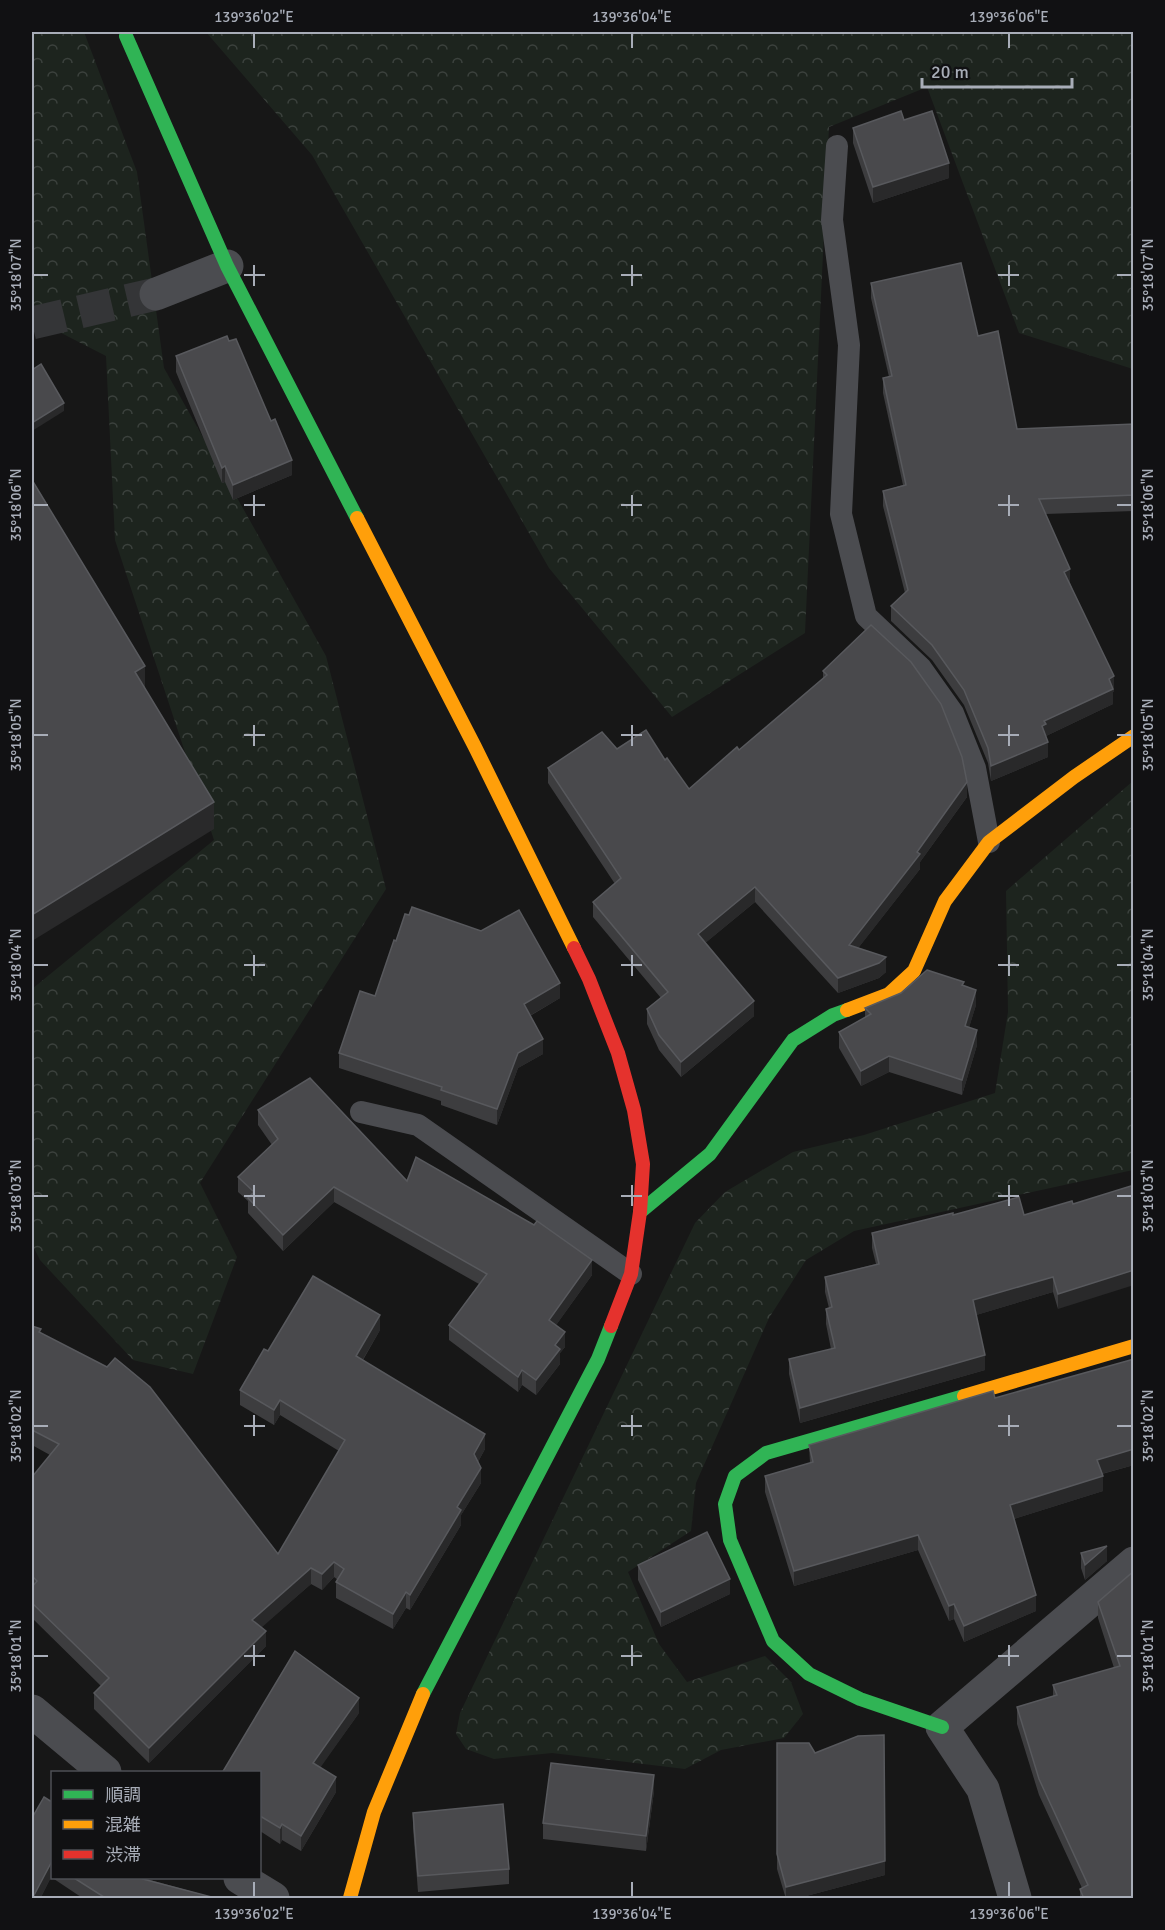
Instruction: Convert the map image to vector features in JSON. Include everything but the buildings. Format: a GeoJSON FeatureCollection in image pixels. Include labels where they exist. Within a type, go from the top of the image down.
{"type":"FeatureCollection","features":[{"type":"Feature","properties":{"kind":"street"},"geometry":{"type":"LineString","coordinates":[[126,36],[227,266],[475,747],[589,979],[618,1053],[633,1110],[643,1164],[640,1212],[631,1274],[598,1359],[420,1700],[374,1812],[350,1899]]}},
{"type":"Feature","properties":{"kind":"street"},"geometry":{"type":"LineString","coordinates":[[156,294],[227,266]]}},
{"type":"Feature","properties":{"kind":"street"},"geometry":{"type":"LineString","coordinates":[[640,1212],[710,1154],[793,1040],[833,1015],[889,994],[914,970],[945,901],[989,842],[1074,777],[1134,736]]}},
{"type":"Feature","properties":{"kind":"street"},"geometry":{"type":"LineString","coordinates":[[1015,1899],[983,1789],[942,1727],[860,1699],[809,1674],[773,1641],[730,1540],[724,1504],[735,1476],[766,1454],[1134,1346]]}},
{"type":"Feature","properties":{"kind":"street"},"geometry":{"type":"LineString","coordinates":[[942,1727],[1134,1563]]}},
{"type":"Feature","properties":{"kind":"street"},"geometry":{"type":"LineString","coordinates":[[32,1711],[103,1771]]}},
{"type":"Feature","properties":{"kind":"street"},"geometry":{"type":"LineString","coordinates":[[242,1879],[273,1899]]}},
{"type":"Feature","properties":{"kind":"lane"},"geometry":{"type":"LineString","coordinates":[[837,146],[832,220],[849,345],[841,514],[866,616],[921,668],[953,713],[975,768],[989,842]]}},
{"type":"Feature","properties":{"kind":"lane"},"geometry":{"type":"LineString","coordinates":[[361,1112],[418,1125],[631,1274]]}},
{"type":"Feature","properties":{"kind":"green space"},"geometry":{"type":"Polygon","coordinates":[[[32,32],[84,32],[137,172],[164,368],[326,656],[386,889],[200,1183],[237,1257],[193,1374],[133,1360],[40,1260],[32,1244],[32,989],[214,840],[115,540],[106,356],[32,318],[32,32]]]}},
{"type":"Feature","properties":{"kind":"green space"},"geometry":{"type":"Polygon","coordinates":[[[206,32],[1133,32],[1133,369],[1019,333],[927,87],[829,127],[805,633],[672,717],[549,568],[312,155],[206,32]]]}},
{"type":"Feature","properties":{"kind":"green space"},"geometry":{"type":"Polygon","coordinates":[[[1133,781],[1133,1170],[854,1231],[806,1260],[769,1318],[696,1483],[691,1531],[628,1572],[659,1644],[687,1682],[765,1656],[791,1682],[803,1714],[784,1738],[721,1750],[685,1769],[552,1753],[494,1759],[466,1749],[456,1734],[460,1713],[695,1223],[725,1192],[793,1152],[864,1135],[995,1093],[1008,1012],[1006,891],[1133,781]]]}},
{"type":"Feature","properties":{"kind":"tunnel"},"geometry":{"type":"LineString","coordinates":[[32,323],[156,294]]}},
{"type":"Feature","properties":{"kind":"traffic: fast"},"geometry":{"type":"LineString","coordinates":[[126,36],[227,266],[357,518]]}},
{"type":"Feature","properties":{"kind":"traffic: fast"},"geometry":{"type":"LineString","coordinates":[[640,1212],[710,1154],[793,1040],[833,1015],[847,1010]]}},
{"type":"Feature","properties":{"kind":"traffic: fast"},"geometry":{"type":"LineString","coordinates":[[423,1694],[598,1359],[611,1326]]}},
{"type":"Feature","properties":{"kind":"traffic: fast"},"geometry":{"type":"LineString","coordinates":[[942,1727],[860,1699],[809,1674],[773,1641],[730,1540],[725,1504],[735,1476],[766,1453],[964,1396]]}},
{"type":"Feature","properties":{"kind":"traffic: slow"},"geometry":{"type":"LineString","coordinates":[[357,518],[475,747],[574,948]]}},
{"type":"Feature","properties":{"kind":"traffic: slow"},"geometry":{"type":"LineString","coordinates":[[847,1010],[889,994],[914,971],[945,901],[989,842],[1074,777],[1134,736]]}},
{"type":"Feature","properties":{"kind":"traffic: slow"},"geometry":{"type":"LineString","coordinates":[[964,1396],[1134,1346]]}},
{"type":"Feature","properties":{"kind":"traffic: slow"},"geometry":{"type":"LineString","coordinates":[[350,1898],[374,1812],[423,1694]]}},
{"type":"Feature","properties":{"kind":"traffic: jam"},"geometry":{"type":"LineString","coordinates":[[574,948],[589,979],[618,1053],[634,1110],[643,1164],[640,1212],[631,1274],[611,1326]]}}]}
